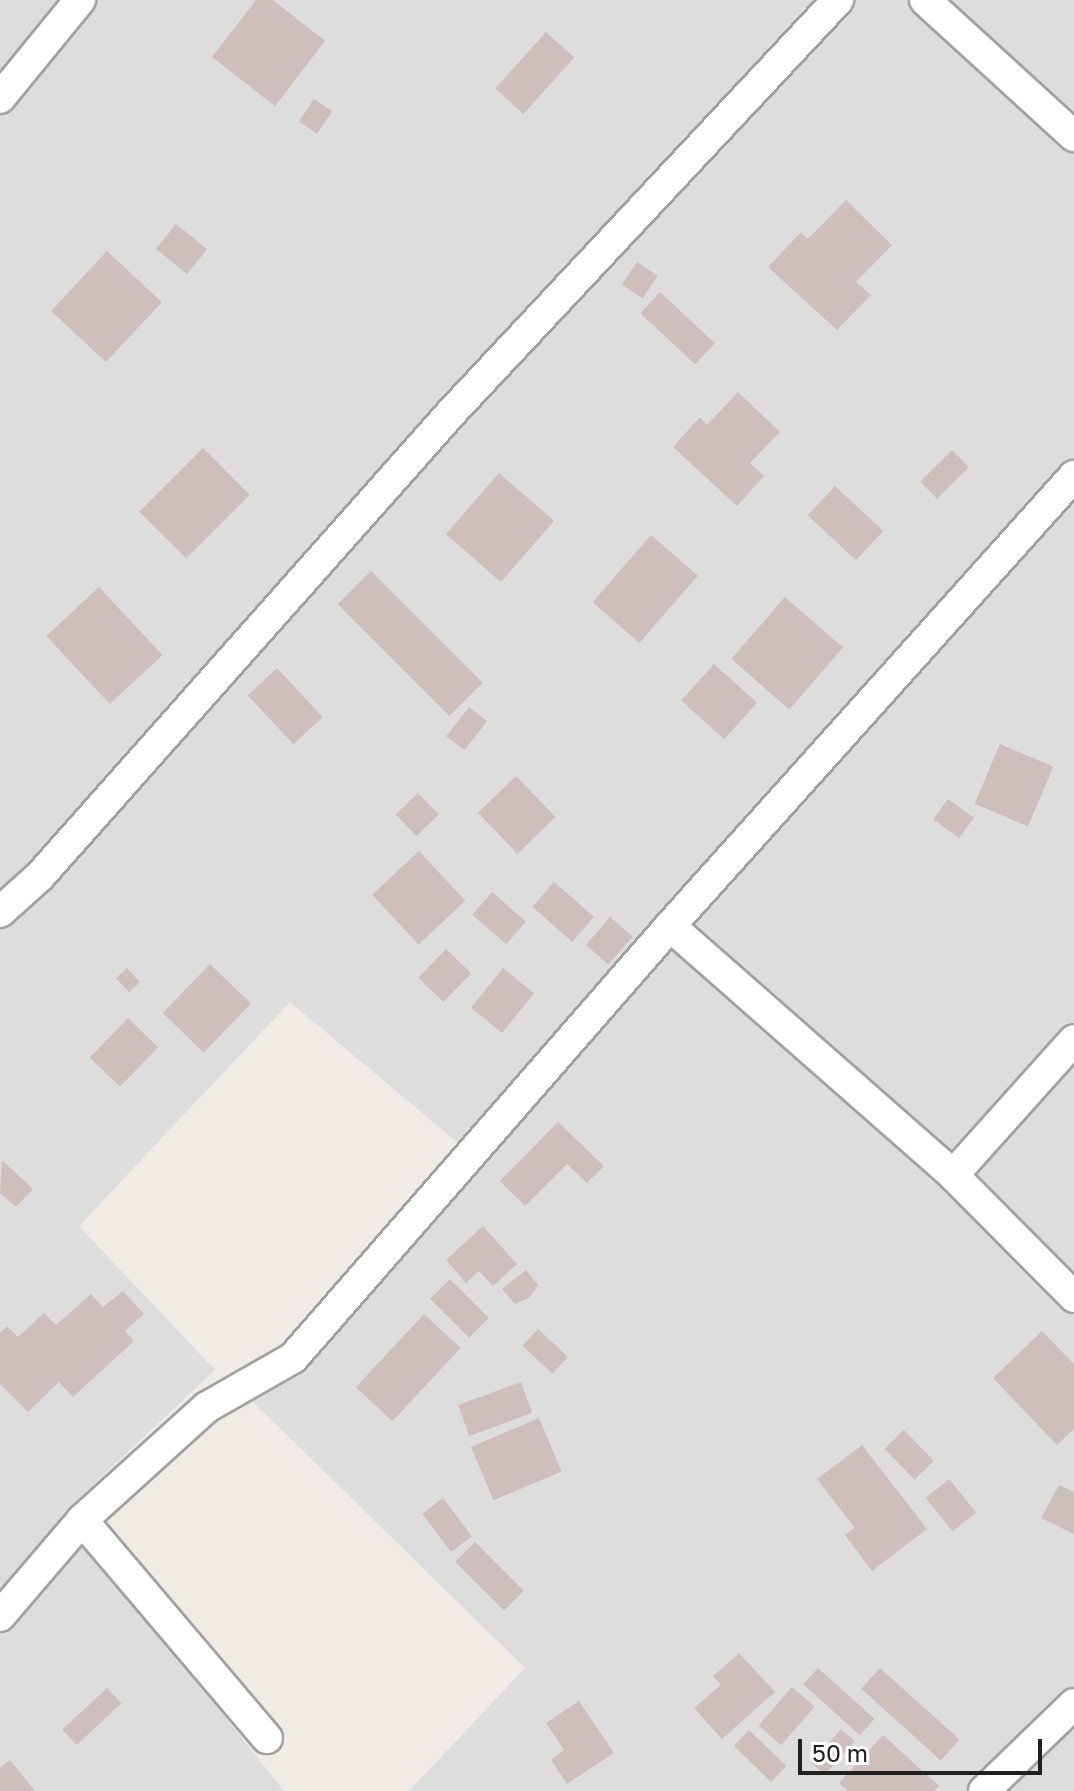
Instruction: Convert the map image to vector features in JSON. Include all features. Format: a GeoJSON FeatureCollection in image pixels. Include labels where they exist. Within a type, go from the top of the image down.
{"type":"FeatureCollection","features":[{"type":"Feature","properties":{"kind":"street"},"geometry":{"type":"LineString","coordinates":[[0,98],[80,0]]}},
{"type":"Feature","properties":{"kind":"street"},"geometry":{"type":"LineString","coordinates":[[0,912],[40,876],[452,412],[838,0]]}},
{"type":"Feature","properties":{"kind":"street"},"geometry":{"type":"LineString","coordinates":[[925,0],[1074,136]]}},
{"type":"Feature","properties":{"kind":"street"},"geometry":{"type":"LineString","coordinates":[[0,1616],[82,1520],[207,1407],[293,1358],[670,926],[1074,476]]}},
{"type":"Feature","properties":{"kind":"street"},"geometry":{"type":"LineString","coordinates":[[670,926],[953,1175],[1074,1297]]}},
{"type":"Feature","properties":{"kind":"street"},"geometry":{"type":"LineString","coordinates":[[953,1175],[1074,1040]]}},
{"type":"Feature","properties":{"kind":"street"},"geometry":{"type":"LineString","coordinates":[[82,1520],[267,1738]]}},
{"type":"Feature","properties":{"kind":"street"},"geometry":{"type":"LineString","coordinates":[[984,1791],[1074,1704]]}},
{"type":"Feature","properties":{"kind":"shaded area"},"geometry":{"type":"Polygon","coordinates":[[[0,0],[1074,0],[1074,1791],[409,1791],[525,1668],[250,1399],[483,1164],[290,1002],[79,1226],[215,1370],[63,1513],[284,1791],[0,1791],[0,0]]]}},
{"type":"Feature","properties":{"kind":"building"},"geometry":{"type":"Polygon","coordinates":[[[256,0],[273,0],[325,41],[275,106],[212,57],[256,0]]]}},
{"type":"Feature","properties":{"kind":"building"},"geometry":{"type":"Polygon","coordinates":[[[546,32],[574,57],[523,114],[495,88],[546,32]]]}},
{"type":"Feature","properties":{"kind":"building"},"geometry":{"type":"Polygon","coordinates":[[[314,99],[332,111],[317,134],[299,121],[314,99]]]}},
{"type":"Feature","properties":{"kind":"building"},"geometry":{"type":"Polygon","coordinates":[[[846,200],[892,245],[856,282],[871,295],[837,330],[768,267],[801,232],[808,239],[846,200]]]}},
{"type":"Feature","properties":{"kind":"building"},"geometry":{"type":"Polygon","coordinates":[[[176,224],[207,249],[187,274],[156,249],[176,224]]]}},
{"type":"Feature","properties":{"kind":"building"},"geometry":{"type":"Polygon","coordinates":[[[107,251],[162,302],[106,362],[51,311],[107,251]]]}},
{"type":"Feature","properties":{"kind":"building"},"geometry":{"type":"Polygon","coordinates":[[[637,262],[658,276],[643,298],[622,284],[637,262]]]}},
{"type":"Feature","properties":{"kind":"building"},"geometry":{"type":"Polygon","coordinates":[[[660,292],[715,343],[695,364],[640,313],[660,292]]]}},
{"type":"Feature","properties":{"kind":"building"},"geometry":{"type":"Polygon","coordinates":[[[738,392],[780,432],[750,463],[764,476],[737,506],[673,447],[700,417],[707,425],[738,392]]]}},
{"type":"Feature","properties":{"kind":"building"},"geometry":{"type":"Polygon","coordinates":[[[203,448],[250,495],[186,558],[139,512],[203,448]]]}},
{"type":"Feature","properties":{"kind":"building"},"geometry":{"type":"Polygon","coordinates":[[[952,450],[969,467],[937,499],[920,482],[952,450]]]}},
{"type":"Feature","properties":{"kind":"building"},"geometry":{"type":"Polygon","coordinates":[[[499,473],[554,521],[501,582],[446,534],[499,473]]]}},
{"type":"Feature","properties":{"kind":"building"},"geometry":{"type":"Polygon","coordinates":[[[835,486],[883,531],[856,560],[808,515],[835,486]]]}},
{"type":"Feature","properties":{"kind":"building"},"geometry":{"type":"Polygon","coordinates":[[[651,535],[698,576],[639,643],[593,602],[651,535]]]}},
{"type":"Feature","properties":{"kind":"building"},"geometry":{"type":"Polygon","coordinates":[[[371,571],[483,683],[449,716],[338,604],[371,571]]]}},
{"type":"Feature","properties":{"kind":"building"},"geometry":{"type":"Polygon","coordinates":[[[99,587],[162,655],[110,704],[46,636],[99,587]]]}},
{"type":"Feature","properties":{"kind":"building"},"geometry":{"type":"Polygon","coordinates":[[[785,597],[843,648],[789,709],[731,659],[785,597]]]}},
{"type":"Feature","properties":{"kind":"building"},"geometry":{"type":"Polygon","coordinates":[[[714,664],[757,703],[724,739],[681,700],[714,664]]]}},
{"type":"Feature","properties":{"kind":"building"},"geometry":{"type":"Polygon","coordinates":[[[277,668],[323,717],[293,744],[248,695],[277,668]]]}},
{"type":"Feature","properties":{"kind":"building"},"geometry":{"type":"Polygon","coordinates":[[[469,707],[487,721],[464,750],[446,736],[469,707]]]}},
{"type":"Feature","properties":{"kind":"building"},"geometry":{"type":"Polygon","coordinates":[[[1000,744],[1053,767],[1028,826],[975,804],[1000,744]]]}},
{"type":"Feature","properties":{"kind":"building"},"geometry":{"type":"Polygon","coordinates":[[[516,776],[556,817],[517,854],[478,813],[516,776]]]}},
{"type":"Feature","properties":{"kind":"building"},"geometry":{"type":"Polygon","coordinates":[[[418,793],[439,815],[417,836],[396,815],[418,793]]]}},
{"type":"Feature","properties":{"kind":"building"},"geometry":{"type":"Polygon","coordinates":[[[948,799],[974,818],[959,838],[933,819],[948,799]]]}},
{"type":"Feature","properties":{"kind":"building"},"geometry":{"type":"Polygon","coordinates":[[[419,851],[465,901],[419,944],[372,895],[419,851]]]}},
{"type":"Feature","properties":{"kind":"building"},"geometry":{"type":"Polygon","coordinates":[[[554,882],[594,917],[572,942],[532,907],[554,882]]]}},
{"type":"Feature","properties":{"kind":"building"},"geometry":{"type":"Polygon","coordinates":[[[492,892],[526,922],[506,944],[472,915],[492,892]]]}},
{"type":"Feature","properties":{"kind":"building"},"geometry":{"type":"Polygon","coordinates":[[[610,917],[633,937],[608,965],[586,945],[610,917]]]}},
{"type":"Feature","properties":{"kind":"building"},"geometry":{"type":"Polygon","coordinates":[[[446,949],[471,973],[443,1002],[418,978],[446,949]]]}},
{"type":"Feature","properties":{"kind":"building"},"geometry":{"type":"Polygon","coordinates":[[[210,964],[251,1004],[204,1053],[163,1013],[210,964]]]}},
{"type":"Feature","properties":{"kind":"building"},"geometry":{"type":"Polygon","coordinates":[[[127,968],[140,982],[129,992],[116,978],[127,968]]]}},
{"type":"Feature","properties":{"kind":"building"},"geometry":{"type":"Polygon","coordinates":[[[503,968],[534,993],[502,1033],[471,1008],[503,968]]]}},
{"type":"Feature","properties":{"kind":"building"},"geometry":{"type":"Polygon","coordinates":[[[128,1018],[158,1047],[120,1087],[90,1058],[128,1018]]]}},
{"type":"Feature","properties":{"kind":"building"},"geometry":{"type":"Polygon","coordinates":[[[558,1122],[604,1166],[587,1183],[567,1164],[525,1206],[500,1181],[558,1122]]]}},
{"type":"Feature","properties":{"kind":"building"},"geometry":{"type":"Polygon","coordinates":[[[2,1160],[33,1189],[16,1207],[0,1193],[2,1160]]]}},
{"type":"Feature","properties":{"kind":"building"},"geometry":{"type":"Polygon","coordinates":[[[483,1226],[517,1264],[493,1286],[479,1271],[466,1283],[446,1260],[483,1226]]]}},
{"type":"Feature","properties":{"kind":"building"},"geometry":{"type":"Polygon","coordinates":[[[526,1270],[538,1285],[529,1298],[515,1304],[502,1289],[526,1270]]]}},
{"type":"Feature","properties":{"kind":"building"},"geometry":{"type":"Polygon","coordinates":[[[450,1279],[489,1318],[469,1338],[430,1299],[450,1279]]]}},
{"type":"Feature","properties":{"kind":"building"},"geometry":{"type":"Polygon","coordinates":[[[123,1291],[144,1314],[125,1331],[134,1341],[73,1397],[59,1382],[28,1412],[0,1384],[0,1333],[7,1326],[18,1337],[44,1313],[56,1325],[91,1294],[103,1307],[123,1291]]]}},
{"type":"Feature","properties":{"kind":"building"},"geometry":{"type":"Polygon","coordinates":[[[424,1314],[461,1348],[392,1421],[356,1387],[424,1314]]]}},
{"type":"Feature","properties":{"kind":"building"},"geometry":{"type":"Polygon","coordinates":[[[538,1329],[568,1357],[552,1374],[522,1346],[538,1329]]]}},
{"type":"Feature","properties":{"kind":"building"},"geometry":{"type":"Polygon","coordinates":[[[1042,1331],[1074,1364],[1074,1429],[1057,1445],[993,1378],[1042,1331]]]}},
{"type":"Feature","properties":{"kind":"building"},"geometry":{"type":"Polygon","coordinates":[[[521,1382],[532,1413],[469,1436],[458,1405],[521,1382]]]}},
{"type":"Feature","properties":{"kind":"building"},"geometry":{"type":"Polygon","coordinates":[[[539,1418],[562,1471],[494,1500],[471,1447],[539,1418]]]}},
{"type":"Feature","properties":{"kind":"building"},"geometry":{"type":"Polygon","coordinates":[[[904,1430],[934,1461],[914,1480],[885,1449],[904,1430]]]}},
{"type":"Feature","properties":{"kind":"building"},"geometry":{"type":"Polygon","coordinates":[[[862,1445],[927,1529],[872,1571],[845,1535],[855,1528],[817,1479],[862,1445]]]}},
{"type":"Feature","properties":{"kind":"building"},"geometry":{"type":"Polygon","coordinates":[[[949,1479],[976,1512],[953,1531],[926,1498],[949,1479]]]}},
{"type":"Feature","properties":{"kind":"building"},"geometry":{"type":"Polygon","coordinates":[[[1059,1485],[1074,1492],[1074,1534],[1041,1518],[1059,1485]]]}},
{"type":"Feature","properties":{"kind":"building"},"geometry":{"type":"Polygon","coordinates":[[[443,1498],[472,1536],[451,1552],[422,1514],[443,1498]]]}},
{"type":"Feature","properties":{"kind":"building"},"geometry":{"type":"Polygon","coordinates":[[[475,1542],[524,1591],[504,1611],[455,1562],[475,1542]]]}},
{"type":"Feature","properties":{"kind":"building"},"geometry":{"type":"Polygon","coordinates":[[[739,1653],[775,1692],[722,1739],[694,1708],[721,1685],[713,1676],[739,1653]]]}},
{"type":"Feature","properties":{"kind":"building"},"geometry":{"type":"Polygon","coordinates":[[[818,1668],[874,1719],[860,1735],[803,1684],[818,1668]]]}},
{"type":"Feature","properties":{"kind":"building"},"geometry":{"type":"Polygon","coordinates":[[[880,1668],[960,1740],[941,1760],[861,1689],[880,1668]]]}},
{"type":"Feature","properties":{"kind":"building"},"geometry":{"type":"Polygon","coordinates":[[[792,1687],[815,1707],[781,1745],[759,1725],[792,1687]]]}},
{"type":"Feature","properties":{"kind":"building"},"geometry":{"type":"Polygon","coordinates":[[[107,1688],[121,1703],[77,1745],[62,1730],[107,1688]]]}},
{"type":"Feature","properties":{"kind":"building"},"geometry":{"type":"Polygon","coordinates":[[[579,1701],[614,1753],[567,1784],[551,1760],[564,1750],[546,1723],[579,1701]]]}},
{"type":"Feature","properties":{"kind":"building"},"geometry":{"type":"Polygon","coordinates":[[[841,1729],[855,1741],[825,1775],[811,1763],[841,1729]]]}},
{"type":"Feature","properties":{"kind":"building"},"geometry":{"type":"Polygon","coordinates":[[[749,1730],[786,1766],[771,1782],[734,1746],[749,1730]]]}},
{"type":"Feature","properties":{"kind":"building"},"geometry":{"type":"Polygon","coordinates":[[[883,1735],[939,1786],[934,1791],[848,1791],[839,1783],[883,1735]]]}},
{"type":"Feature","properties":{"kind":"building"},"geometry":{"type":"Polygon","coordinates":[[[10,1760],[35,1791],[0,1791],[0,1768],[10,1760]]]}}]}
